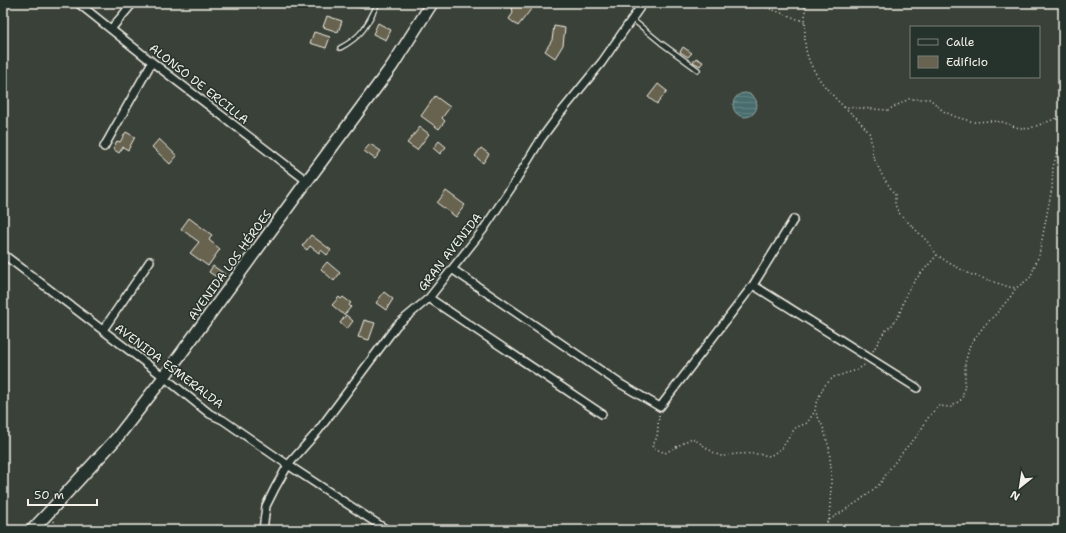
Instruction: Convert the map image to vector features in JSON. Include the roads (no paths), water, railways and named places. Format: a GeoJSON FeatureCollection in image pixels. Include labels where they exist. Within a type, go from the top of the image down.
{"type":"FeatureCollection","features":[{"type":"Feature","properties":{"kind":"street","name":"ALONSO DE ERCILLA"},"geometry":{"type":"LineString","coordinates":[[78,3],[307,181]]}},
{"type":"Feature","properties":{"kind":"street"},"geometry":{"type":"LineString","coordinates":[[111,29],[133,3]]}},
{"type":"Feature","properties":{"kind":"street","name":"AVENIDA LOS HÉROES"},"geometry":{"type":"LineString","coordinates":[[32,530],[116,439],[164,377],[392,66],[432,3]]}},
{"type":"Feature","properties":{"kind":"street","name":"GRAN AVENIDA"},"geometry":{"type":"LineString","coordinates":[[263,530],[266,506],[288,465],[318,431],[397,325],[429,298],[483,230],[541,139],[602,62],[643,3]]}},
{"type":"Feature","properties":{"kind":"street"},"geometry":{"type":"LineString","coordinates":[[104,147],[152,62]]}},
{"type":"Feature","properties":{"kind":"street"},"geometry":{"type":"LineString","coordinates":[[452,269],[619,383],[660,407],[753,285],[794,219]]}},
{"type":"Feature","properties":{"kind":"street","name":"AVENIDA ESMERALDA"},"geometry":{"type":"LineString","coordinates":[[3,254],[210,414],[223,420],[387,530]]}},
{"type":"Feature","properties":{"kind":"street"},"geometry":{"type":"LineString","coordinates":[[103,330],[150,261]]}},
{"type":"Feature","properties":{"kind":"street"},"geometry":{"type":"LineString","coordinates":[[753,285],[917,388]]}},
{"type":"Feature","properties":{"kind":"street"},"geometry":{"type":"LineString","coordinates":[[429,298],[602,414]]}},
{"type":"Feature","properties":{"kind":"lane"},"geometry":{"type":"LineString","coordinates":[[340,48],[360,33],[370,21],[378,3]]}},
{"type":"Feature","properties":{"kind":"lane"},"geometry":{"type":"LineString","coordinates":[[632,19],[661,43],[698,70]]}},
{"type":"Feature","properties":{"kind":"water"},"geometry":{"type":"Polygon","coordinates":[[[745,93],[754,96],[757,105],[754,114],[745,117],[736,114],[733,105],[736,96],[745,93]]]}}]}
